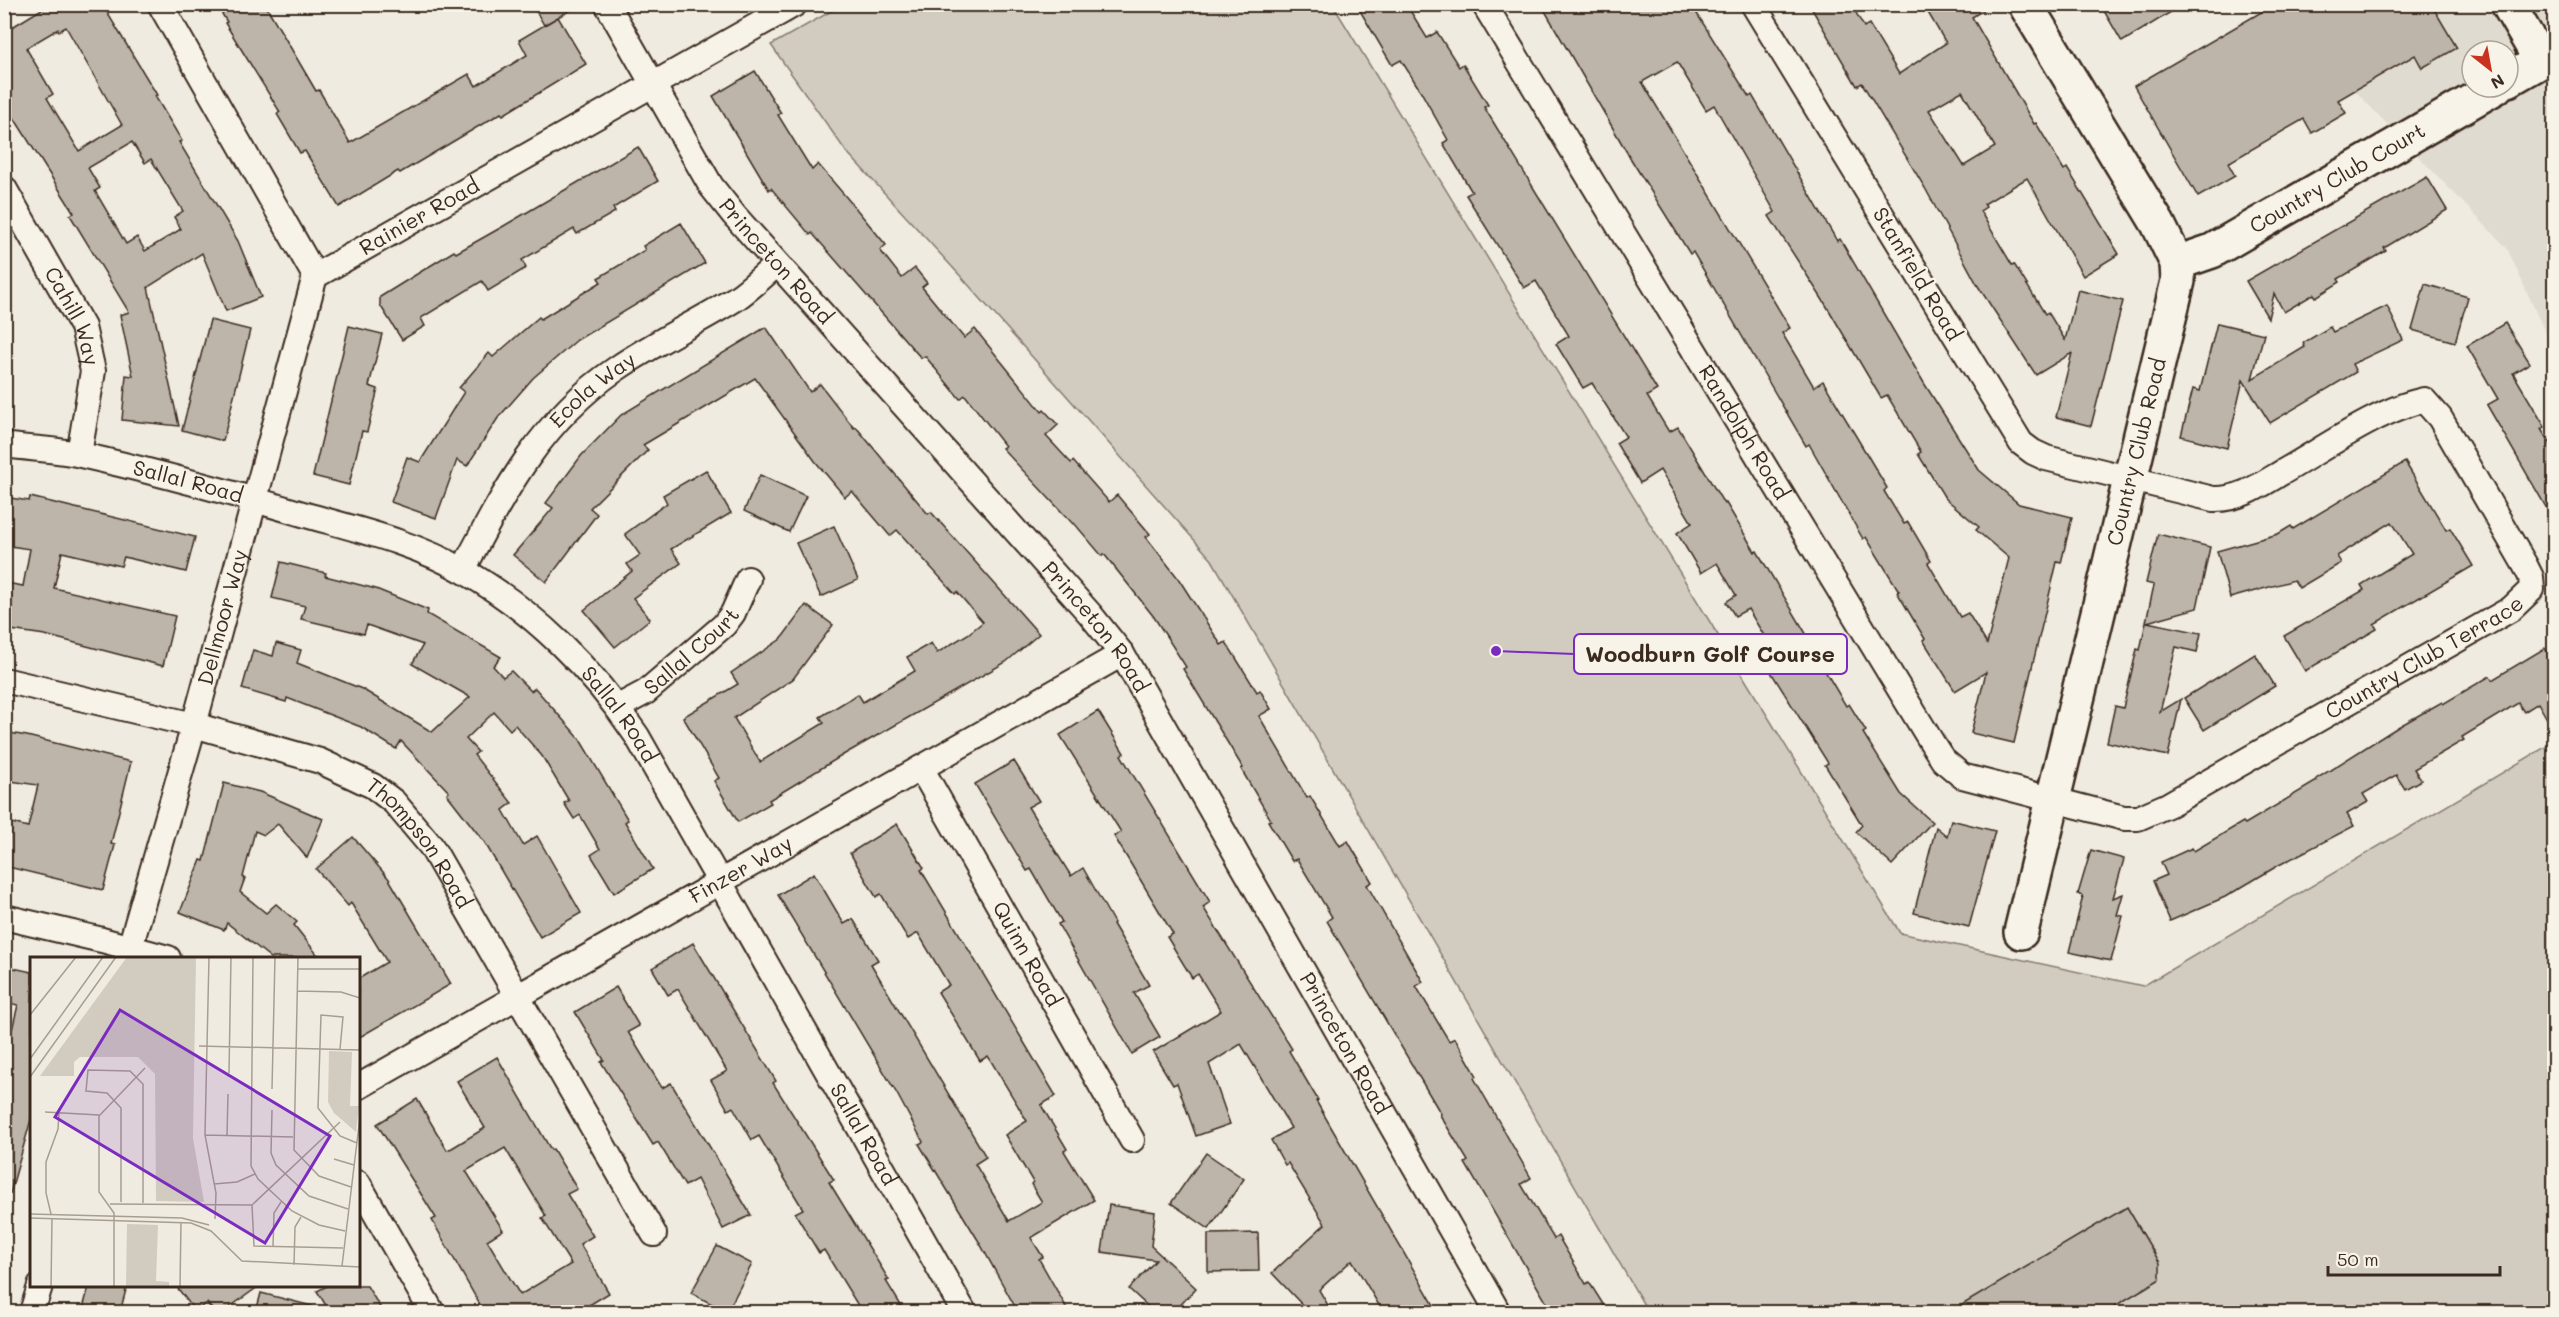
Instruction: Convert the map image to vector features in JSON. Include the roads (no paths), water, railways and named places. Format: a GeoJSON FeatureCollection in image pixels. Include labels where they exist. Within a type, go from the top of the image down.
{"type":"FeatureCollection","features":[{"type":"Feature","properties":{"kind":"street"},"geometry":{"type":"LineString","coordinates":[[160,4],[315,276]]}},
{"type":"Feature","properties":{"kind":"street","name":"Princeton Road"},"geometry":{"type":"LineString","coordinates":[[607,4],[711,186],[777,264],[1083,605],[1122,654],[1498,1312]]}},
{"type":"Feature","properties":{"kind":"street","name":"Rainier Road"},"geometry":{"type":"LineString","coordinates":[[315,276],[795,4]]}},
{"type":"Feature","properties":{"kind":"street","name":"Randolph Road"},"geometry":{"type":"LineString","coordinates":[[1484,4],[1943,760],[1962,776],[2052,798]]}},
{"type":"Feature","properties":{"kind":"street","name":"Stanfield Road"},"geometry":{"type":"LineString","coordinates":[[1754,4],[2021,443],[2046,458],[2130,480]]}},
{"type":"Feature","properties":{"kind":"street","name":"Country Club Road"},"geometry":{"type":"LineString","coordinates":[[2021,932],[2178,281],[2177,263],[2158,224],[2025,4]]}},
{"type":"Feature","properties":{"kind":"street"},"geometry":{"type":"LineString","coordinates":[[2508,4],[2548,57],[2520,73]]}},
{"type":"Feature","properties":{"kind":"street","name":"Country Club Court"},"geometry":{"type":"LineString","coordinates":[[2177,263],[2212,251],[2475,99]]}},
{"type":"Feature","properties":{"kind":"street","name":"Cahill Way"},"geometry":{"type":"LineString","coordinates":[[4,188],[83,327],[93,371],[79,454]]}},
{"type":"Feature","properties":{"kind":"street","name":"Ecola Way"},"geometry":{"type":"LineString","coordinates":[[463,570],[510,482],[541,438],[578,399],[618,367],[736,298],[777,264]]}},
{"type":"Feature","properties":{"kind":"street","name":"Dellmoor Way"},"geometry":{"type":"LineString","coordinates":[[129,953],[194,724],[315,276]]}},
{"type":"Feature","properties":{"kind":"street","name":"Country Club Terrace"},"geometry":{"type":"LineString","coordinates":[[2052,798],[2124,818],[2138,818],[2153,813],[2511,609],[2532,589],[2531,577],[2525,565],[2440,417],[2424,400],[2384,414],[2257,487],[2228,500],[2213,499],[2130,480]]}},
{"type":"Feature","properties":{"kind":"street","name":"Sallal Road"},"geometry":{"type":"LineString","coordinates":[[4,445],[79,454],[255,500],[407,544],[463,570],[486,584],[538,624],[592,676],[618,707],[637,736],[964,1312]]}},
{"type":"Feature","properties":{"kind":"street","name":"Sallal Court"},"geometry":{"type":"LineString","coordinates":[[618,707],[646,692],[724,625],[733,613],[748,579]]}},
{"type":"Feature","properties":{"kind":"street","name":"Finzer Way"},"geometry":{"type":"LineString","coordinates":[[360,1086],[1122,654]]}},
{"type":"Feature","properties":{"kind":"street","name":"Thompson Road"},"geometry":{"type":"LineString","coordinates":[[4,681],[194,724],[320,761],[373,786],[394,802],[431,846],[654,1234]]}},
{"type":"Feature","properties":{"kind":"street","name":"Quinn Road"},"geometry":{"type":"LineString","coordinates":[[921,768],[1132,1140]]}},
{"type":"Feature","properties":{"kind":"street"},"geometry":{"type":"LineString","coordinates":[[4,917],[129,953],[160,957]]}},
{"type":"Feature","properties":{"kind":"street"},"geometry":{"type":"LineString","coordinates":[[361,1192],[432,1312]]}},
{"type":"Feature","properties":{"kind":"street"},"geometry":{"type":"LineString","coordinates":[[32,1312],[40,1287]]}},
{"type":"Feature","properties":{"kind":"place","name":"Woodburn Golf Course"},"geometry":{"type":"Point","coordinates":[1496,651]}}]}
